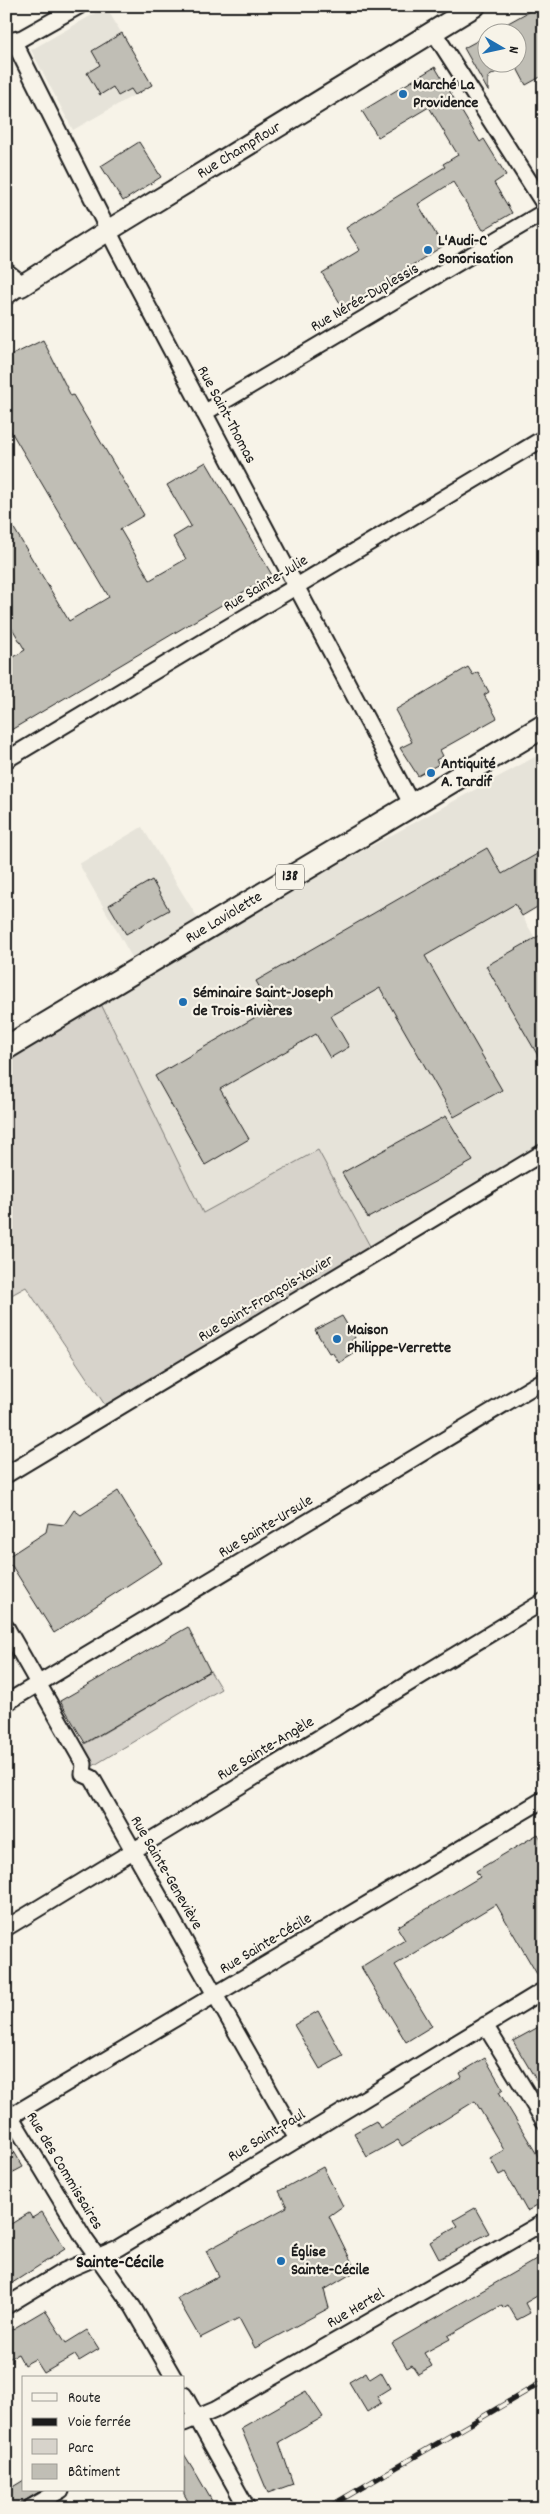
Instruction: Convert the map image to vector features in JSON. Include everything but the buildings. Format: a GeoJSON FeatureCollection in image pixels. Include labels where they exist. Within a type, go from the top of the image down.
{"type":"FeatureCollection","features":[{"type":"Feature","properties":{"kind":"main road","name":"Rue Champflour"},"geometry":{"type":"LineString","coordinates":[[11,286],[109,230],[475,6]]}},
{"type":"Feature","properties":{"kind":"main road","name":"Rue Laviolette"},"geometry":{"type":"LineString","coordinates":[[6,1048],[412,805],[540,734]]}},
{"type":"Feature","properties":{"kind":"street"},"geometry":{"type":"LineString","coordinates":[[10,41],[22,38],[79,6]]}},
{"type":"Feature","properties":{"kind":"street"},"geometry":{"type":"LineString","coordinates":[[433,31],[544,204]]}},
{"type":"Feature","properties":{"kind":"street","name":"Rue Saint-Thomas"},"geometry":{"type":"LineString","coordinates":[[10,41],[204,413],[412,805]]}},
{"type":"Feature","properties":{"kind":"street","name":"Rue Nérée-Duplessis"},"geometry":{"type":"LineString","coordinates":[[204,413],[544,212]]}},
{"type":"Feature","properties":{"kind":"street","name":"Rue Sainte-Julie"},"geometry":{"type":"LineString","coordinates":[[6,760],[544,438]]}},
{"type":"Feature","properties":{"kind":"street","name":"Rue Saint-François-Xavier"},"geometry":{"type":"LineString","coordinates":[[6,1475],[544,1152]]}},
{"type":"Feature","properties":{"kind":"street","name":"Rue Sainte-Ursule"},"geometry":{"type":"LineString","coordinates":[[6,1703],[544,1380]]}},
{"type":"Feature","properties":{"kind":"street","name":"Rue Sainte-Angèle"},"geometry":{"type":"LineString","coordinates":[[6,1928],[544,1601]]}},
{"type":"Feature","properties":{"kind":"street","name":"Rue Sainte-Geneviève"},"geometry":{"type":"LineString","coordinates":[[6,1626],[84,1764],[83,1774],[92,1778],[298,2138]]}},
{"type":"Feature","properties":{"kind":"street","name":"Rue Sainte-Cécile"},"geometry":{"type":"LineString","coordinates":[[8,2115],[215,1995],[544,1799]]}},
{"type":"Feature","properties":{"kind":"street","name":"Rue Saint-Paul"},"geometry":{"type":"LineString","coordinates":[[6,2306],[64,2271],[118,2248],[544,1990]]}},
{"type":"Feature","properties":{"kind":"street"},"geometry":{"type":"LineString","coordinates":[[485,2025],[544,2121]]}},
{"type":"Feature","properties":{"kind":"street","name":"Rue des Commissaires"},"geometry":{"type":"LineString","coordinates":[[8,2115],[97,2257],[133,2307],[173,2376]]}},
{"type":"Feature","properties":{"kind":"street","name":"Rue Hertel"},"geometry":{"type":"LineString","coordinates":[[190,2420],[215,2410],[544,2222]]}},
{"type":"Feature","properties":{"kind":"street"},"geometry":{"type":"LineString","coordinates":[[185,2399],[190,2420],[248,2508]]}},
{"type":"Feature","properties":{"kind":"street"},"geometry":{"type":"LineString","coordinates":[[30,2508],[58,2492]]}},
{"type":"Feature","properties":{"kind":"shaded area"},"geometry":{"type":"Polygon","coordinates":[[[106,7],[152,85],[73,130],[31,50],[106,7]]]}},
{"type":"Feature","properties":{"kind":"shaded area","name":"Séminaire Saint-Joseph de Trois‑Rivières"},"geometry":{"type":"Polygon","coordinates":[[[544,752],[544,850],[502,874],[487,848],[256,981],[271,1008],[155,1076],[206,1164],[249,1139],[220,1089],[316,1034],[330,1058],[349,1047],[331,1016],[380,988],[425,956],[515,904],[535,938],[486,966],[544,1063],[544,1147],[371,1248],[318,1150],[203,1214],[96,996],[544,752]]]}},
{"type":"Feature","properties":{"kind":"shaded area"},"geometry":{"type":"Polygon","coordinates":[[[142,827],[205,930],[138,968],[79,864],[142,827]]]}},
{"type":"Feature","properties":{"kind":"green space"},"geometry":{"type":"Polygon","coordinates":[[[99,1000],[203,1213],[318,1150],[371,1248],[105,1405],[26,1287],[6,1298],[6,1045],[99,1000]]]}},
{"type":"Feature","properties":{"kind":"green space"},"geometry":{"type":"Polygon","coordinates":[[[210,1671],[221,1689],[83,1772],[71,1752],[210,1671]]]}},
{"type":"Feature","properties":{"kind":"railway"},"geometry":{"type":"LineString","coordinates":[[327,2508],[544,2381]]}},
{"type":"Feature","properties":{"kind":"place","name":"Marché La Providence"},"geometry":{"type":"Point","coordinates":[403,94]}},
{"type":"Feature","properties":{"kind":"place","name":"L'Audi-C Sonorisation"},"geometry":{"type":"Point","coordinates":[428,250]}},
{"type":"Feature","properties":{"kind":"place","name":"Antiquité A. Tardif"},"geometry":{"type":"Point","coordinates":[431,773]}},
{"type":"Feature","properties":{"kind":"place","name":"Séminaire Saint-Joseph de Trois‑Rivières"},"geometry":{"type":"Point","coordinates":[183,1002]}},
{"type":"Feature","properties":{"kind":"place","name":"Maison Philippe-Verrette"},"geometry":{"type":"Point","coordinates":[337,1339]}},
{"type":"Feature","properties":{"kind":"place","name":"Église Sainte-Cécile"},"geometry":{"type":"Point","coordinates":[281,2261]}},
{"type":"Feature","properties":{"kind":"district","name":"Sainte-Cécile"},"geometry":{"type":"Point","coordinates":[120,2263]}}]}
